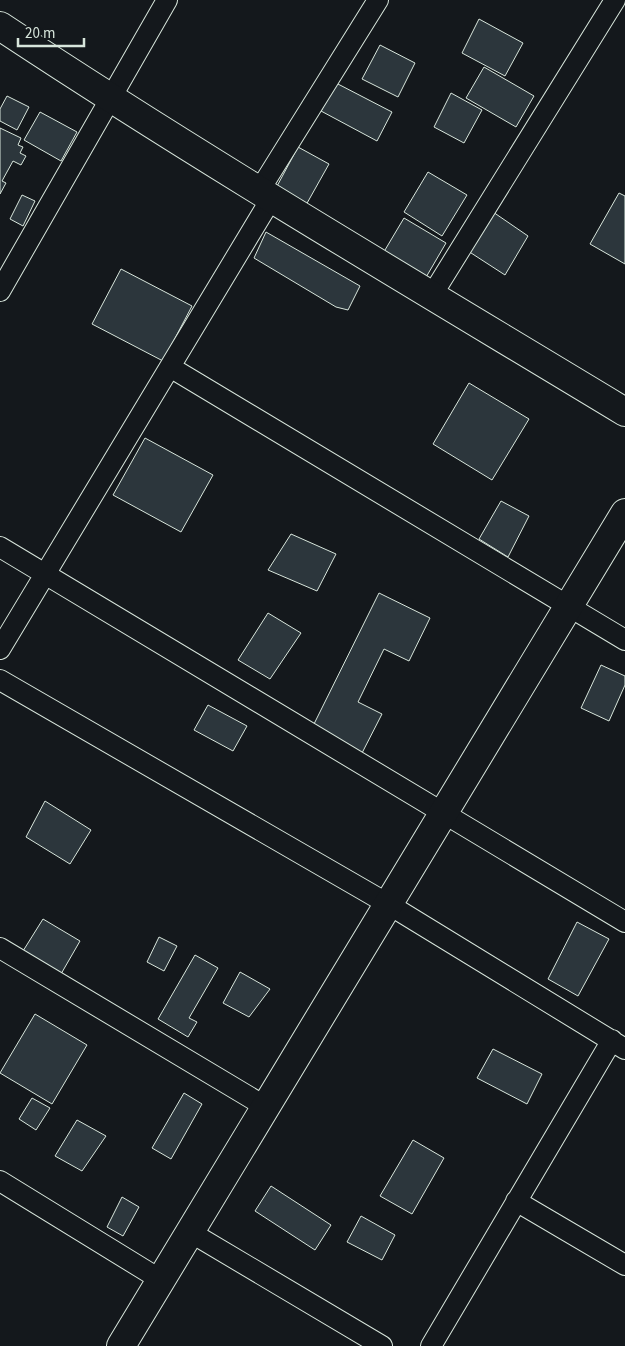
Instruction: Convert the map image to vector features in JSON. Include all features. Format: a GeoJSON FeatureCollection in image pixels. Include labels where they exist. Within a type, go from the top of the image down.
{"type":"FeatureCollection","features":[{"type":"Feature","properties":{"kind":"street"},"geometry":{"type":"LineString","coordinates":[[0,291],[167,0]]}},
{"type":"Feature","properties":{"kind":"street"},"geometry":{"type":"LineString","coordinates":[[0,649],[170,367],[265,195],[378,0]]}},
{"type":"Feature","properties":{"kind":"street"},"geometry":{"type":"LineString","coordinates":[[432,295],[615,0]]}},
{"type":"Feature","properties":{"kind":"street"},"geometry":{"type":"LineString","coordinates":[[0,26],[110,99],[265,195],[625,412]]}},
{"type":"Feature","properties":{"kind":"street"},"geometry":{"type":"LineString","coordinates":[[170,367],[625,640]]}},
{"type":"Feature","properties":{"kind":"street"},"geometry":{"type":"LineString","coordinates":[[121,1346],[625,513]]}},
{"type":"Feature","properties":{"kind":"street"},"geometry":{"type":"LineString","coordinates":[[0,547],[625,922]]}},
{"type":"Feature","properties":{"kind":"street"},"geometry":{"type":"LineString","coordinates":[[0,680],[388,904],[618,1044],[516,1201],[431,1346]]}},
{"type":"Feature","properties":{"kind":"street"},"geometry":{"type":"LineString","coordinates":[[0,948],[266,1107]]}},
{"type":"Feature","properties":{"kind":"street"},"geometry":{"type":"LineString","coordinates":[[0,1181],[161,1280]]}},
{"type":"Feature","properties":{"kind":"street"},"geometry":{"type":"LineString","coordinates":[[516,1201],[625,1265]]}},
{"type":"Feature","properties":{"kind":"street"},"geometry":{"type":"LineString","coordinates":[[190,1232],[382,1346]]}},
{"type":"Feature","properties":{"kind":"building"},"geometry":{"type":"Polygon","coordinates":[[[479,19],[523,43],[505,76],[462,53],[479,19]]]}},
{"type":"Feature","properties":{"kind":"building"},"geometry":{"type":"Polygon","coordinates":[[[380,45],[415,63],[398,97],[362,79],[380,45]]]}},
{"type":"Feature","properties":{"kind":"building"},"geometry":{"type":"Polygon","coordinates":[[[484,67],[534,96],[516,127],[466,98],[484,67]]]}},
{"type":"Feature","properties":{"kind":"building"},"geometry":{"type":"Polygon","coordinates":[[[336,83],[392,112],[377,141],[321,111],[336,83]]]}},
{"type":"Feature","properties":{"kind":"building"},"geometry":{"type":"Polygon","coordinates":[[[451,93],[482,110],[464,143],[434,127],[451,93]]]}},
{"type":"Feature","properties":{"kind":"building"},"geometry":{"type":"Polygon","coordinates":[[[7,96],[29,107],[17,130],[0,121],[0,109],[7,96]]]}},
{"type":"Feature","properties":{"kind":"building"},"geometry":{"type":"Polygon","coordinates":[[[40,112],[77,132],[61,161],[24,140],[40,112]]]}},
{"type":"Feature","properties":{"kind":"building"},"geometry":{"type":"Polygon","coordinates":[[[0,128],[21,138],[18,145],[23,147],[20,153],[26,156],[21,165],[13,161],[2,181],[6,183],[0,194],[0,128]]]}},
{"type":"Feature","properties":{"kind":"building"},"geometry":{"type":"Polygon","coordinates":[[[298,147],[329,164],[306,205],[276,188],[298,147]]]}},
{"type":"Feature","properties":{"kind":"building"},"geometry":{"type":"Polygon","coordinates":[[[428,172],[467,195],[442,236],[404,212],[428,172]]]}},
{"type":"Feature","properties":{"kind":"building"},"geometry":{"type":"Polygon","coordinates":[[[619,193],[625,196],[625,264],[590,244],[619,193]]]}},
{"type":"Feature","properties":{"kind":"building"},"geometry":{"type":"Polygon","coordinates":[[[22,195],[35,201],[23,226],[10,219],[22,195]]]}},
{"type":"Feature","properties":{"kind":"building"},"geometry":{"type":"Polygon","coordinates":[[[493,212],[528,236],[505,275],[468,251],[493,212]]]}},
{"type":"Feature","properties":{"kind":"building"},"geometry":{"type":"Polygon","coordinates":[[[404,218],[446,243],[425,279],[382,255],[404,218]]]}},
{"type":"Feature","properties":{"kind":"building"},"geometry":{"type":"Polygon","coordinates":[[[266,232],[360,286],[348,310],[336,307],[254,258],[266,232]]]}},
{"type":"Feature","properties":{"kind":"building"},"geometry":{"type":"Polygon","coordinates":[[[121,269],[192,306],[163,361],[92,324],[121,269]]]}},
{"type":"Feature","properties":{"kind":"building"},"geometry":{"type":"Polygon","coordinates":[[[469,383],[529,419],[492,480],[433,444],[469,383]]]}},
{"type":"Feature","properties":{"kind":"building"},"geometry":{"type":"Polygon","coordinates":[[[145,438],[213,475],[181,532],[113,495],[145,438]]]}},
{"type":"Feature","properties":{"kind":"building"},"geometry":{"type":"Polygon","coordinates":[[[501,501],[529,516],[508,557],[479,539],[501,501]]]}},
{"type":"Feature","properties":{"kind":"building"},"geometry":{"type":"Polygon","coordinates":[[[291,534],[336,554],[317,591],[268,570],[291,534]]]}},
{"type":"Feature","properties":{"kind":"building"},"geometry":{"type":"Polygon","coordinates":[[[379,593],[430,618],[409,661],[384,649],[358,702],[382,714],[361,755],[311,730],[379,593]]]}},
{"type":"Feature","properties":{"kind":"building"},"geometry":{"type":"Polygon","coordinates":[[[268,613],[301,633],[270,679],[238,660],[268,613]]]}},
{"type":"Feature","properties":{"kind":"building"},"geometry":{"type":"Polygon","coordinates":[[[601,665],[625,676],[625,685],[609,721],[581,708],[601,665]]]}},
{"type":"Feature","properties":{"kind":"building"},"geometry":{"type":"Polygon","coordinates":[[[208,705],[247,726],[233,751],[194,730],[208,705]]]}},
{"type":"Feature","properties":{"kind":"building"},"geometry":{"type":"Polygon","coordinates":[[[45,801],[91,830],[70,864],[26,837],[45,801]]]}},
{"type":"Feature","properties":{"kind":"building"},"geometry":{"type":"Polygon","coordinates":[[[43,919],[80,941],[61,974],[23,951],[43,919]]]}},
{"type":"Feature","properties":{"kind":"building"},"geometry":{"type":"Polygon","coordinates":[[[577,922],[609,939],[578,996],[548,979],[577,922]]]}},
{"type":"Feature","properties":{"kind":"building"},"geometry":{"type":"Polygon","coordinates":[[[159,937],[177,946],[164,971],[147,962],[159,937]]]}},
{"type":"Feature","properties":{"kind":"building"},"geometry":{"type":"Polygon","coordinates":[[[195,955],[218,968],[189,1018],[197,1022],[188,1037],[158,1019],[195,955]]]}},
{"type":"Feature","properties":{"kind":"building"},"geometry":{"type":"Polygon","coordinates":[[[240,972],[270,989],[249,1017],[223,1003],[240,972]]]}},
{"type":"Feature","properties":{"kind":"building"},"geometry":{"type":"Polygon","coordinates":[[[35,1014],[87,1045],[52,1104],[0,1073],[35,1014]]]}},
{"type":"Feature","properties":{"kind":"building"},"geometry":{"type":"Polygon","coordinates":[[[493,1049],[542,1074],[527,1104],[477,1078],[493,1049]]]}},
{"type":"Feature","properties":{"kind":"building"},"geometry":{"type":"Polygon","coordinates":[[[184,1093],[202,1104],[171,1159],[152,1148],[184,1093]]]}},
{"type":"Feature","properties":{"kind":"building"},"geometry":{"type":"Polygon","coordinates":[[[32,1098],[50,1108],[36,1130],[19,1119],[32,1098]]]}},
{"type":"Feature","properties":{"kind":"building"},"geometry":{"type":"Polygon","coordinates":[[[77,1120],[106,1136],[82,1171],[55,1156],[77,1120]]]}},
{"type":"Feature","properties":{"kind":"building"},"geometry":{"type":"Polygon","coordinates":[[[413,1140],[444,1158],[412,1214],[380,1196],[413,1140]]]}},
{"type":"Feature","properties":{"kind":"building"},"geometry":{"type":"Polygon","coordinates":[[[271,1186],[331,1225],[315,1250],[255,1211],[271,1186]]]}},
{"type":"Feature","properties":{"kind":"building"},"geometry":{"type":"Polygon","coordinates":[[[122,1197],[139,1207],[123,1236],[107,1227],[122,1197]]]}},
{"type":"Feature","properties":{"kind":"building"},"geometry":{"type":"Polygon","coordinates":[[[361,1216],[395,1235],[382,1260],[347,1242],[361,1216]]]}}]}
